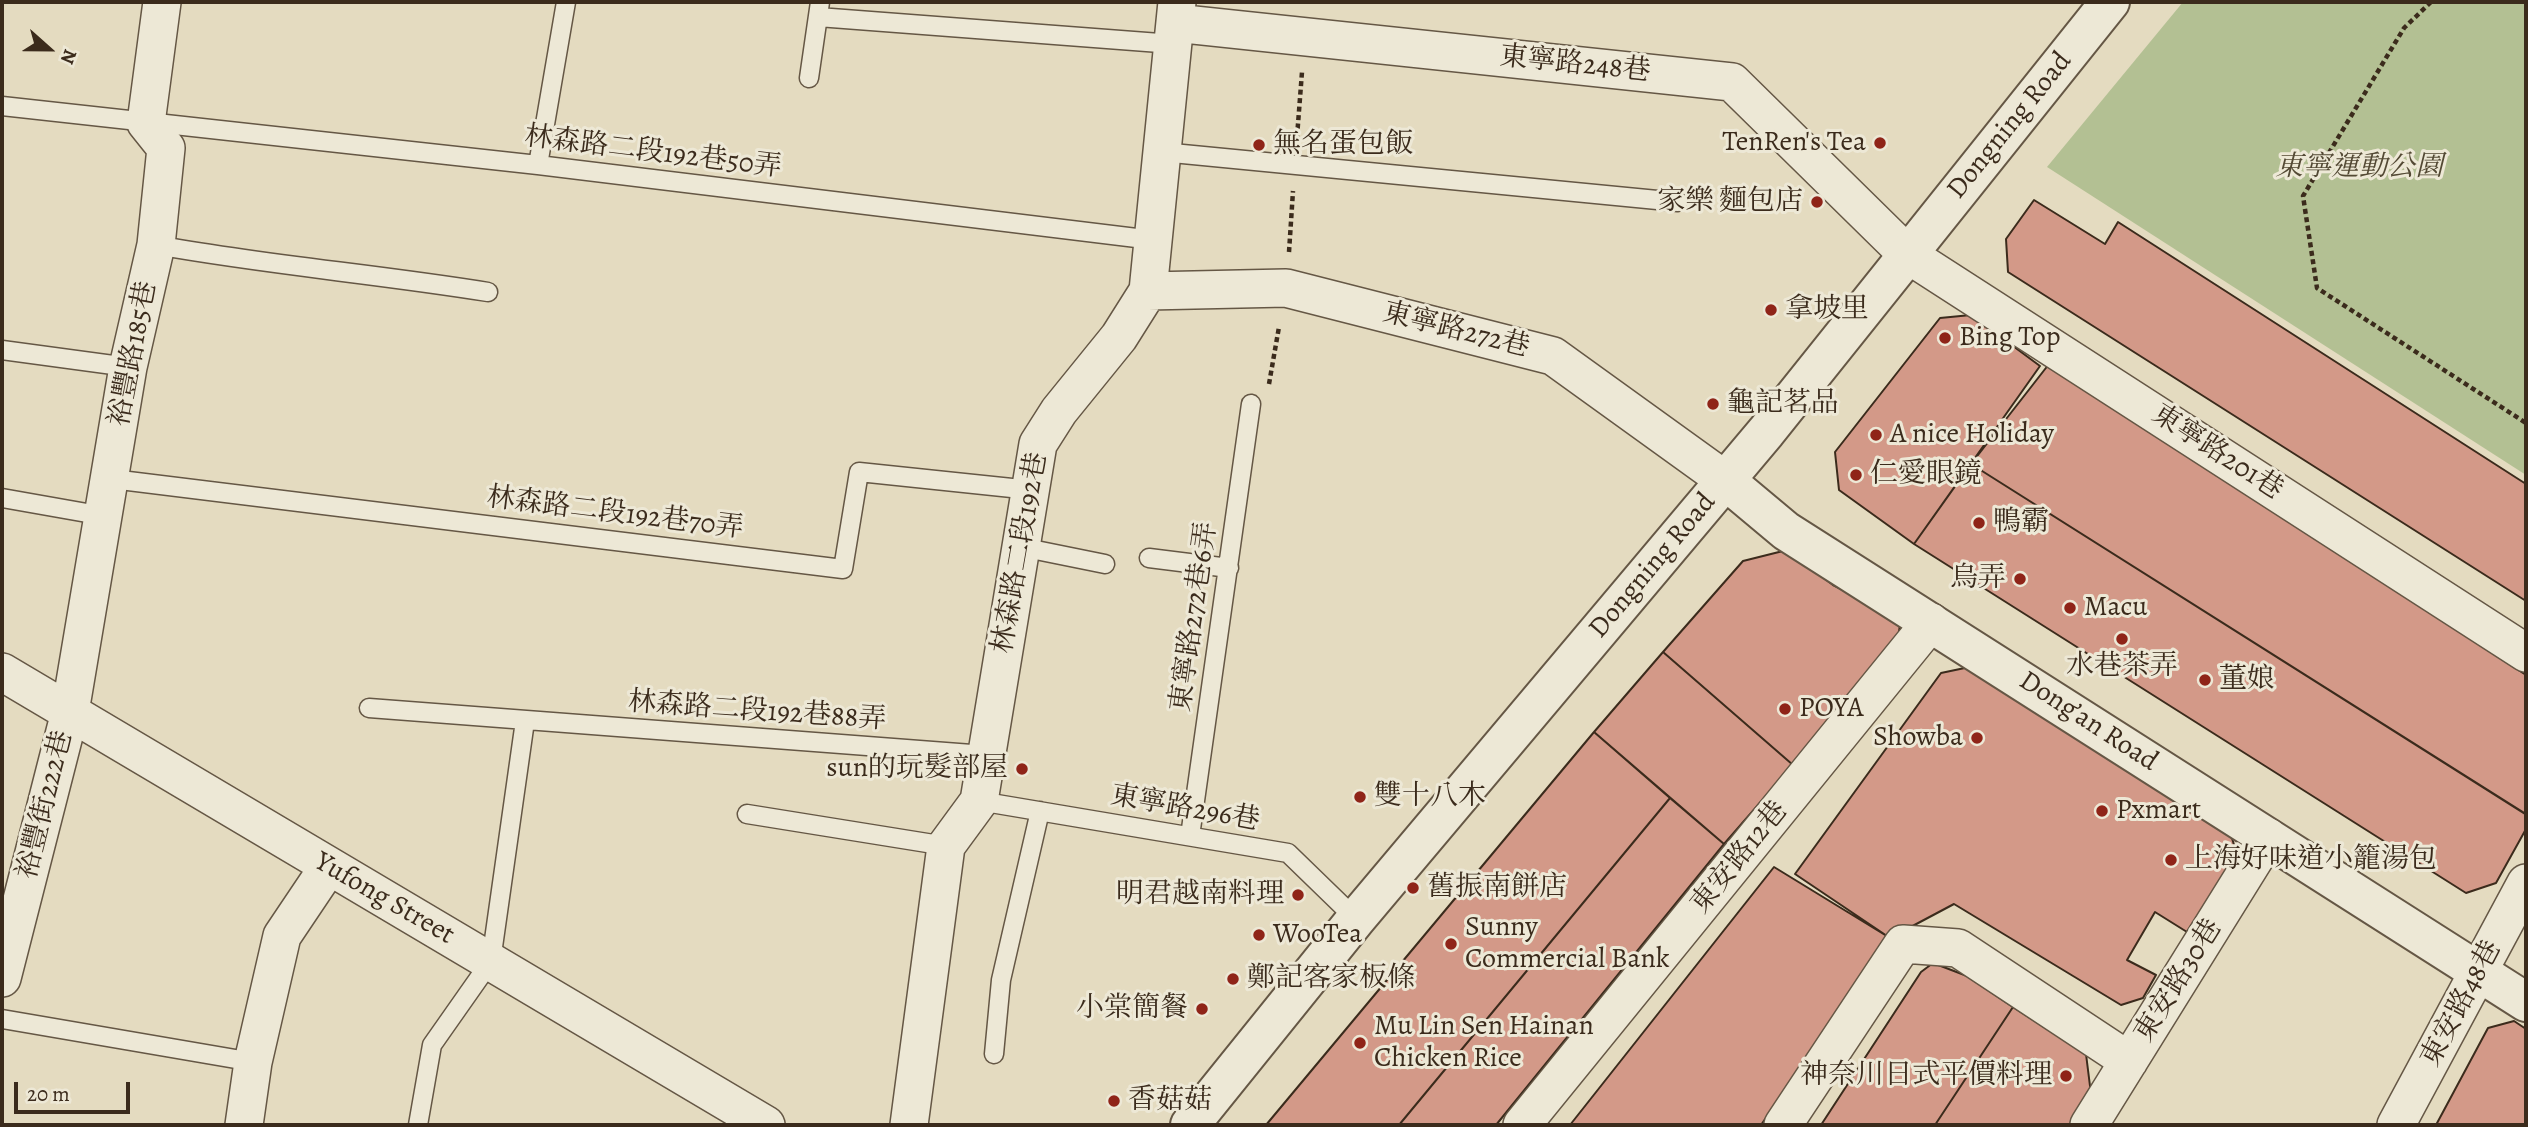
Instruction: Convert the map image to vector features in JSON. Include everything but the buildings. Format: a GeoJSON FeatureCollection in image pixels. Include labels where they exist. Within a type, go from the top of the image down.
{"type":"FeatureCollection","features":[{"type":"Feature","properties":{"kind":"street"},"geometry":{"type":"LineString","coordinates":[[146,123],[162,2]]}},
{"type":"Feature","properties":{"kind":"street","name":"Dongning Road"},"geometry":{"type":"LineString","coordinates":[[1190,1125],[1356,919],[1726,480],[2110,2]]}},
{"type":"Feature","properties":{"kind":"street","name":"東寧路248巷"},"geometry":{"type":"LineString","coordinates":[[1175,23],[1732,82],[1907,254]]}},
{"type":"Feature","properties":{"kind":"street","name":"林森路二段192巷"},"geometry":{"type":"LineString","coordinates":[[909,1125],[946,846],[978,801],[1038,444],[1059,411],[1119,337],[1148,291],[1175,23]]}},
{"type":"Feature","properties":{"kind":"street","name":"裕豐路185巷"},"geometry":{"type":"LineString","coordinates":[[70,712],[112,479],[128,367],[156,245],[166,148],[146,123]]}},
{"type":"Feature","properties":{"kind":"street","name":"東寧路201巷"},"geometry":{"type":"LineString","coordinates":[[1907,254],[2526,653]]}},
{"type":"Feature","properties":{"kind":"street","name":"東寧路272巷"},"geometry":{"type":"LineString","coordinates":[[1148,291],[1286,288],[1553,356],[1726,480]]}},
{"type":"Feature","properties":{"kind":"street","name":"Dong’an Road"},"geometry":{"type":"LineString","coordinates":[[1726,480],[1786,531],[2526,1002]]}},
{"type":"Feature","properties":{"kind":"street","name":"東安路12巷"},"geometry":{"type":"LineString","coordinates":[[1522,1125],[1931,622]]}},
{"type":"Feature","properties":{"kind":"street","name":"Yufong Street"},"geometry":{"type":"LineString","coordinates":[[2,672],[766,1125]]}},
{"type":"Feature","properties":{"kind":"street","name":"裕豐街222巷"},"geometry":{"type":"LineString","coordinates":[[2,978],[70,712]]}},
{"type":"Feature","properties":{"kind":"street","name":"東安路30巷"},"geometry":{"type":"LineString","coordinates":[[2090,1125],[2268,837]]}},
{"type":"Feature","properties":{"kind":"street"},"geometry":{"type":"LineString","coordinates":[[244,1125],[253,1062],[282,936],[329,866]]}},
{"type":"Feature","properties":{"kind":"street","name":"東安路48巷"},"geometry":{"type":"LineString","coordinates":[[2396,1125],[2526,883]]}},
{"type":"Feature","properties":{"kind":"street"},"geometry":{"type":"LineString","coordinates":[[1783,1125],[1903,944],[1958,947],[2129,1061]]}},
{"type":"Feature","properties":{"kind":"lane"},"geometry":{"type":"LineString","coordinates":[[538,165],[566,2]]}},
{"type":"Feature","properties":{"kind":"lane"},"geometry":{"type":"LineString","coordinates":[[809,78],[819,10],[1175,23]]}},
{"type":"Feature","properties":{"kind":"lane","name":"林森路二段192巷50弄"},"geometry":{"type":"LineString","coordinates":[[2,106],[538,165],[1153,240]]}},
{"type":"Feature","properties":{"kind":"lane"},"geometry":{"type":"LineString","coordinates":[[1162,152],[1678,202]]}},
{"type":"Feature","properties":{"kind":"lane"},"geometry":{"type":"LineString","coordinates":[[156,245],[257,263],[385,275],[488,292]]}},
{"type":"Feature","properties":{"kind":"lane"},"geometry":{"type":"LineString","coordinates":[[2,350],[128,367]]}},
{"type":"Feature","properties":{"kind":"lane","name":"東寧路272巷6弄"},"geometry":{"type":"LineString","coordinates":[[1190,836],[1251,404]]}},
{"type":"Feature","properties":{"kind":"lane","name":"林森路二段192巷70弄"},"geometry":{"type":"LineString","coordinates":[[112,479],[843,569],[859,472],[1031,490]]}},
{"type":"Feature","properties":{"kind":"lane"},"geometry":{"type":"LineString","coordinates":[[2,498],[104,516]]}},
{"type":"Feature","properties":{"kind":"lane"},"geometry":{"type":"LineString","coordinates":[[1021,547],[1105,564]]}},
{"type":"Feature","properties":{"kind":"lane"},"geometry":{"type":"LineString","coordinates":[[1150,558],[1229,568]]}},
{"type":"Feature","properties":{"kind":"lane","name":"林森路二段192巷88弄"},"geometry":{"type":"LineString","coordinates":[[369,708],[985,755]]}},
{"type":"Feature","properties":{"kind":"lane"},"geometry":{"type":"LineString","coordinates":[[418,1125],[432,1045],[491,961],[525,722]]}},
{"type":"Feature","properties":{"kind":"lane","name":"東寧路296巷"},"geometry":{"type":"LineString","coordinates":[[978,801],[1288,853],[1356,919]]}},
{"type":"Feature","properties":{"kind":"lane"},"geometry":{"type":"LineString","coordinates":[[994,1054],[1001,980],[1040,811]]}},
{"type":"Feature","properties":{"kind":"lane"},"geometry":{"type":"LineString","coordinates":[[747,814],[946,846]]}},
{"type":"Feature","properties":{"kind":"lane"},"geometry":{"type":"LineString","coordinates":[[2,1019],[253,1062]]}},
{"type":"Feature","properties":{"kind":"path"},"geometry":{"type":"LineString","coordinates":[[2431,2],[2404,28],[2303,196],[2318,288],[2526,424]]}},
{"type":"Feature","properties":{"kind":"path"},"geometry":{"type":"LineString","coordinates":[[1251,404],[1266,403],[1286,288]]}},
{"type":"Feature","properties":{"kind":"green space","name":"東寧運動公園"},"geometry":{"type":"Polygon","coordinates":[[[2183,2],[2526,2],[2526,475],[2047,167],[2183,2]]]}},
{"type":"Feature","properties":{"kind":"place","name":"TenRen's Tea"},"geometry":{"type":"Point","coordinates":[1880,143]}},
{"type":"Feature","properties":{"kind":"place","name":"無名蛋包飯"},"geometry":{"type":"Point","coordinates":[1259,145]}},
{"type":"Feature","properties":{"kind":"place","name":"家樂 麵包店"},"geometry":{"type":"Point","coordinates":[1817,202]}},
{"type":"Feature","properties":{"kind":"place","name":"拿坡里"},"geometry":{"type":"Point","coordinates":[1771,310]}},
{"type":"Feature","properties":{"kind":"place","name":"Bing Top"},"geometry":{"type":"Point","coordinates":[1945,338]}},
{"type":"Feature","properties":{"kind":"place","name":"龜記茗品"},"geometry":{"type":"Point","coordinates":[1713,404]}},
{"type":"Feature","properties":{"kind":"place","name":"A nice Holiday"},"geometry":{"type":"Point","coordinates":[1876,435]}},
{"type":"Feature","properties":{"kind":"place","name":"仁愛眼鏡"},"geometry":{"type":"Point","coordinates":[1856,475]}},
{"type":"Feature","properties":{"kind":"place","name":"鴨霸"},"geometry":{"type":"Point","coordinates":[1979,523]}},
{"type":"Feature","properties":{"kind":"place","name":"烏弄"},"geometry":{"type":"Point","coordinates":[2020,579]}},
{"type":"Feature","properties":{"kind":"place","name":"Macu"},"geometry":{"type":"Point","coordinates":[2070,608]}},
{"type":"Feature","properties":{"kind":"place","name":"水巷茶弄"},"geometry":{"type":"Point","coordinates":[2122,639]}},
{"type":"Feature","properties":{"kind":"place","name":"董娘"},"geometry":{"type":"Point","coordinates":[2205,680]}},
{"type":"Feature","properties":{"kind":"place","name":"POYA"},"geometry":{"type":"Point","coordinates":[1785,709]}},
{"type":"Feature","properties":{"kind":"place","name":"Showba"},"geometry":{"type":"Point","coordinates":[1977,738]}},
{"type":"Feature","properties":{"kind":"place","name":"sun的玩髮部屋"},"geometry":{"type":"Point","coordinates":[1022,769]}},
{"type":"Feature","properties":{"kind":"place","name":"雙十八木"},"geometry":{"type":"Point","coordinates":[1360,797]}},
{"type":"Feature","properties":{"kind":"place","name":"Pxmart"},"geometry":{"type":"Point","coordinates":[2102,811]}},
{"type":"Feature","properties":{"kind":"place","name":"上海好味道小籠湯包"},"geometry":{"type":"Point","coordinates":[2171,860]}},
{"type":"Feature","properties":{"kind":"place","name":"舊振南餅店"},"geometry":{"type":"Point","coordinates":[1413,888]}},
{"type":"Feature","properties":{"kind":"place","name":"明君越南料理"},"geometry":{"type":"Point","coordinates":[1298,895]}},
{"type":"Feature","properties":{"kind":"place","name":"WooTea"},"geometry":{"type":"Point","coordinates":[1259,935]}},
{"type":"Feature","properties":{"kind":"place","name":"Sunny Commercial Bank"},"geometry":{"type":"Point","coordinates":[1451,944]}},
{"type":"Feature","properties":{"kind":"place","name":"鄭記客家板條"},"geometry":{"type":"Point","coordinates":[1233,979]}},
{"type":"Feature","properties":{"kind":"place","name":"小棠簡餐"},"geometry":{"type":"Point","coordinates":[1202,1009]}},
{"type":"Feature","properties":{"kind":"place","name":"Mu Lin Sen Hainan Chicken Rice"},"geometry":{"type":"Point","coordinates":[1360,1043]}},
{"type":"Feature","properties":{"kind":"place","name":"神奈川日式平價料理"},"geometry":{"type":"Point","coordinates":[2066,1076]}},
{"type":"Feature","properties":{"kind":"place","name":"香菇菇"},"geometry":{"type":"Point","coordinates":[1114,1101]}}]}
